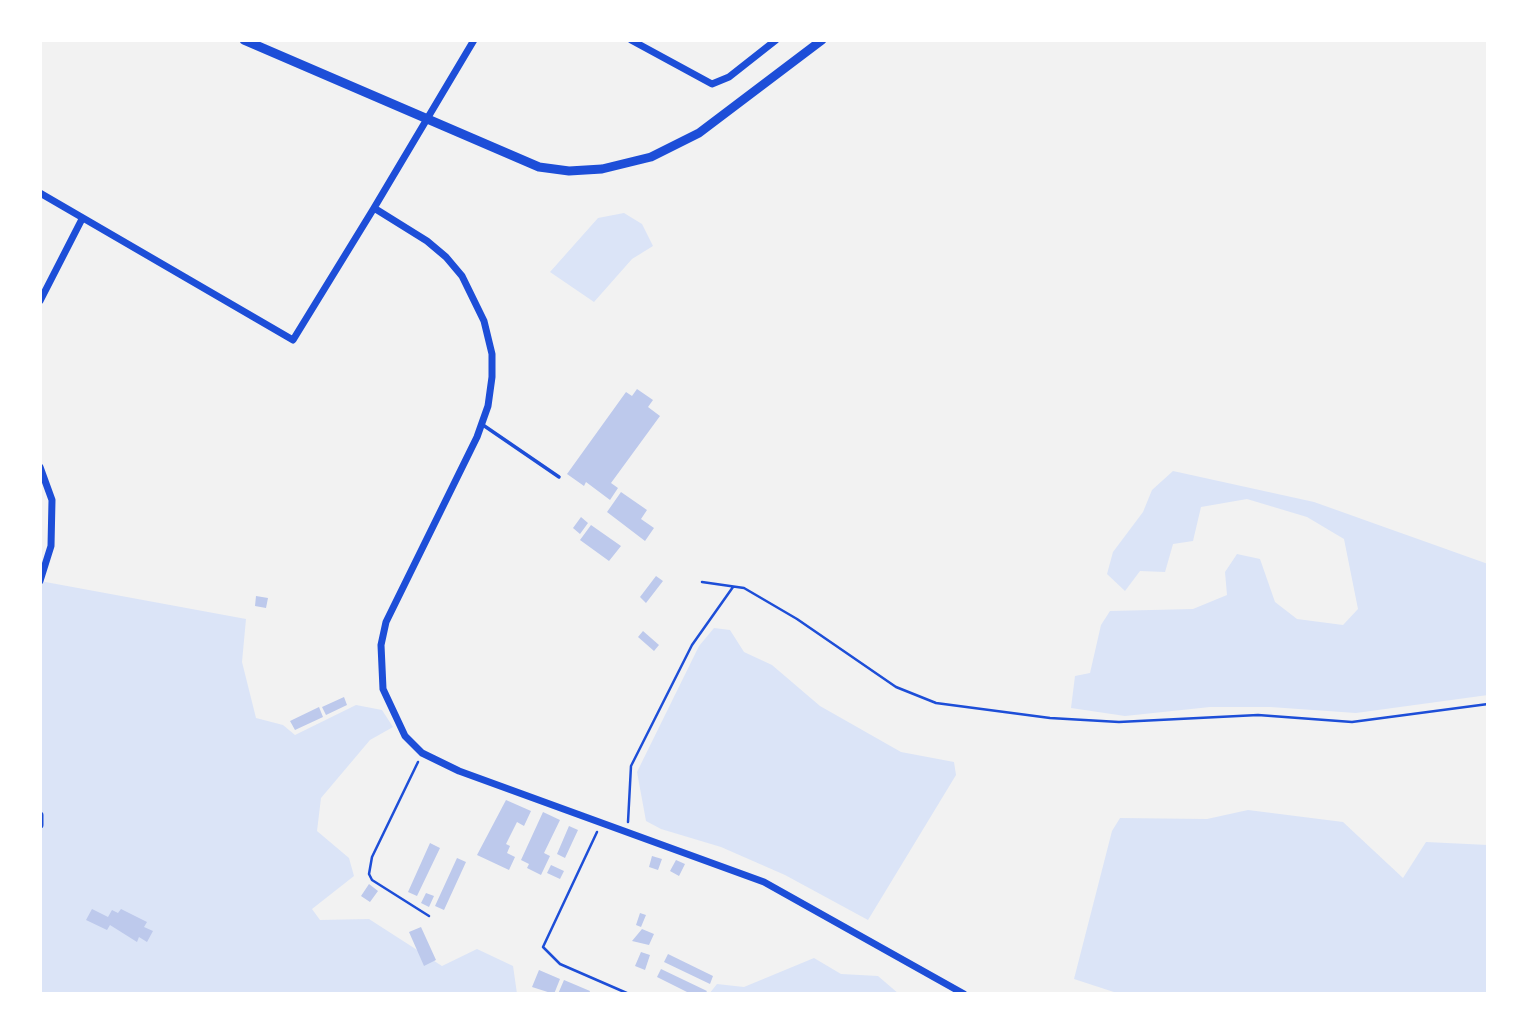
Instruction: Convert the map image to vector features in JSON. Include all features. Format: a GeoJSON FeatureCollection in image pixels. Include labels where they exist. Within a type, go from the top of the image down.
{"type":"FeatureCollection","features":[{"type":"Feature","properties":{"kind":"street"},"geometry":{"type":"LineString","coordinates":[[244,40],[539,167],[569,170],[602,169],[651,157],[699,133],[822,40]]}},
{"type":"Feature","properties":{"kind":"street"},"geometry":{"type":"LineString","coordinates":[[40,193],[293,340],[474,40]]}},
{"type":"Feature","properties":{"kind":"street"},"geometry":{"type":"LineString","coordinates":[[631,40],[712,85],[730,77],[776,40]]}},
{"type":"Feature","properties":{"kind":"street"},"geometry":{"type":"LineString","coordinates":[[374,208],[427,241],[462,276],[484,321],[492,354],[488,406],[481,424],[447,503],[386,622],[381,645],[383,689],[393,716],[405,736],[422,753],[459,771],[764,882],[964,994]]}},
{"type":"Feature","properties":{"kind":"street"},"geometry":{"type":"LineString","coordinates":[[40,301],[82,219]]}},
{"type":"Feature","properties":{"kind":"street"},"geometry":{"type":"LineString","coordinates":[[40,467],[52,500],[51,545],[40,582]]}},
{"type":"Feature","properties":{"kind":"street"},"geometry":{"type":"LineString","coordinates":[[40,815],[40,825]]}},
{"type":"Feature","properties":{"kind":"lane"},"geometry":{"type":"LineString","coordinates":[[481,424],[559,477]]}},
{"type":"Feature","properties":{"kind":"path"},"geometry":{"type":"LineString","coordinates":[[702,582],[744,588],[797,619],[896,687],[936,703],[1050,718],[1119,722],[1258,715],[1352,722],[1488,704]]}},
{"type":"Feature","properties":{"kind":"path"},"geometry":{"type":"LineString","coordinates":[[628,832],[631,766],[692,645],[733,587]]}},
{"type":"Feature","properties":{"kind":"path"},"geometry":{"type":"LineString","coordinates":[[422,753],[368,867],[372,880],[429,916]]}},
{"type":"Feature","properties":{"kind":"path"},"geometry":{"type":"LineString","coordinates":[[601,822],[543,947],[559,964],[629,994]]}},
{"type":"Feature","properties":{"kind":"shaded area"},"geometry":{"type":"Polygon","coordinates":[[[624,213],[642,224],[653,246],[632,259],[594,302],[550,272],[598,218],[624,213]]]}},
{"type":"Feature","properties":{"kind":"shaded area"},"geometry":{"type":"Polygon","coordinates":[[[1173,471],[1314,502],[1488,564],[1488,695],[1356,713],[1270,707],[1210,707],[1125,716],[1071,708],[1075,676],[1090,673],[1101,625],[1110,611],[1193,609],[1227,595],[1225,572],[1237,554],[1260,559],[1275,602],[1297,619],[1343,625],[1358,609],[1344,539],[1307,517],[1247,499],[1201,507],[1193,541],[1173,544],[1165,572],[1140,571],[1125,591],[1107,574],[1113,552],[1143,512],[1152,490],[1173,471]]]}},
{"type":"Feature","properties":{"kind":"shaded area"},"geometry":{"type":"Polygon","coordinates":[[[40,581],[246,619],[242,662],[256,718],[283,725],[295,735],[356,705],[382,710],[393,727],[370,740],[321,798],[317,831],[349,858],[354,876],[312,909],[320,920],[369,919],[442,966],[477,949],[513,966],[517,994],[40,994],[40,581]]]}},
{"type":"Feature","properties":{"kind":"shaded area"},"geometry":{"type":"Polygon","coordinates":[[[714,628],[730,630],[744,652],[772,665],[820,706],[901,752],[954,762],[956,775],[868,920],[785,875],[721,847],[661,829],[646,821],[637,772],[699,646],[714,628]]]}},
{"type":"Feature","properties":{"kind":"shaded area"},"geometry":{"type":"Polygon","coordinates":[[[1248,810],[1343,822],[1403,878],[1426,842],[1488,845],[1488,994],[1120,994],[1074,979],[1112,831],[1120,818],[1207,819],[1248,810]]]}},
{"type":"Feature","properties":{"kind":"shaded area"},"geometry":{"type":"Polygon","coordinates":[[[814,958],[841,974],[878,976],[899,994],[709,994],[717,984],[744,987],[814,958]]]}},
{"type":"Feature","properties":{"kind":"building"},"geometry":{"type":"Polygon","coordinates":[[[637,389],[653,400],[648,407],[660,416],[611,483],[618,488],[610,500],[586,482],[584,486],[567,474],[626,392],[632,396],[637,389]]]}},
{"type":"Feature","properties":{"kind":"building"},"geometry":{"type":"Polygon","coordinates":[[[621,492],[647,510],[641,519],[654,528],[645,541],[607,512],[621,492]]]}},
{"type":"Feature","properties":{"kind":"building"},"geometry":{"type":"Polygon","coordinates":[[[581,517],[588,523],[580,534],[573,528],[581,517]]]}},
{"type":"Feature","properties":{"kind":"building"},"geometry":{"type":"Polygon","coordinates":[[[591,525],[621,546],[609,561],[580,540],[591,525]]]}},
{"type":"Feature","properties":{"kind":"building"},"geometry":{"type":"Polygon","coordinates":[[[656,576],[663,581],[646,603],[640,597],[656,576]]]}},
{"type":"Feature","properties":{"kind":"building"},"geometry":{"type":"Polygon","coordinates":[[[256,596],[268,598],[266,608],[255,606],[256,596]]]}},
{"type":"Feature","properties":{"kind":"building"},"geometry":{"type":"Polygon","coordinates":[[[643,631],[659,645],[654,651],[638,637],[643,631]]]}},
{"type":"Feature","properties":{"kind":"building"},"geometry":{"type":"Polygon","coordinates":[[[344,697],[347,705],[326,715],[322,707],[344,697]]]}},
{"type":"Feature","properties":{"kind":"building"},"geometry":{"type":"Polygon","coordinates":[[[319,707],[323,717],[295,730],[290,721],[319,707]]]}},
{"type":"Feature","properties":{"kind":"building"},"geometry":{"type":"Polygon","coordinates":[[[506,800],[531,811],[524,826],[517,822],[506,844],[510,846],[507,853],[515,857],[509,870],[477,855],[506,800]]]}},
{"type":"Feature","properties":{"kind":"building"},"geometry":{"type":"Polygon","coordinates":[[[543,812],[560,820],[544,853],[550,856],[541,875],[527,868],[529,864],[521,860],[543,812]]]}},
{"type":"Feature","properties":{"kind":"building"},"geometry":{"type":"Polygon","coordinates":[[[569,826],[578,830],[565,858],[557,854],[569,826]]]}},
{"type":"Feature","properties":{"kind":"building"},"geometry":{"type":"Polygon","coordinates":[[[430,843],[440,848],[417,896],[408,892],[430,843]]]}},
{"type":"Feature","properties":{"kind":"building"},"geometry":{"type":"Polygon","coordinates":[[[652,856],[662,859],[658,870],[649,867],[652,856]]]}},
{"type":"Feature","properties":{"kind":"building"},"geometry":{"type":"Polygon","coordinates":[[[457,858],[466,862],[444,910],[435,906],[457,858]]]}},
{"type":"Feature","properties":{"kind":"building"},"geometry":{"type":"Polygon","coordinates":[[[676,860],[685,864],[679,876],[670,871],[676,860]]]}},
{"type":"Feature","properties":{"kind":"building"},"geometry":{"type":"Polygon","coordinates":[[[551,865],[564,871],[560,879],[547,873],[551,865]]]}},
{"type":"Feature","properties":{"kind":"building"},"geometry":{"type":"Polygon","coordinates":[[[369,884],[378,891],[370,902],[361,896],[369,884]]]}},
{"type":"Feature","properties":{"kind":"building"},"geometry":{"type":"Polygon","coordinates":[[[426,893],[434,896],[429,907],[421,903],[426,893]]]}},
{"type":"Feature","properties":{"kind":"building"},"geometry":{"type":"Polygon","coordinates":[[[92,909],[108,917],[112,910],[118,913],[121,909],[147,922],[144,927],[153,931],[147,942],[139,937],[137,942],[110,925],[107,930],[86,920],[92,909]]]}},
{"type":"Feature","properties":{"kind":"building"},"geometry":{"type":"Polygon","coordinates":[[[640,913],[646,915],[641,927],[636,925],[640,913]]]}},
{"type":"Feature","properties":{"kind":"building"},"geometry":{"type":"Polygon","coordinates":[[[421,927],[436,960],[424,966],[409,932],[421,927]]]}},
{"type":"Feature","properties":{"kind":"building"},"geometry":{"type":"Polygon","coordinates":[[[642,929],[654,934],[649,945],[632,941],[642,929]]]}},
{"type":"Feature","properties":{"kind":"building"},"geometry":{"type":"Polygon","coordinates":[[[641,952],[650,955],[645,970],[635,966],[641,952]]]}},
{"type":"Feature","properties":{"kind":"building"},"geometry":{"type":"Polygon","coordinates":[[[668,954],[713,976],[710,984],[664,962],[668,954]]]}},
{"type":"Feature","properties":{"kind":"building"},"geometry":{"type":"Polygon","coordinates":[[[661,969],[707,991],[705,994],[691,994],[657,977],[661,969]]]}},
{"type":"Feature","properties":{"kind":"building"},"geometry":{"type":"Polygon","coordinates":[[[539,970],[560,979],[554,994],[532,987],[539,970]]]}},
{"type":"Feature","properties":{"kind":"building"},"geometry":{"type":"Polygon","coordinates":[[[564,980],[590,991],[589,994],[558,994],[564,980]]]}}]}
